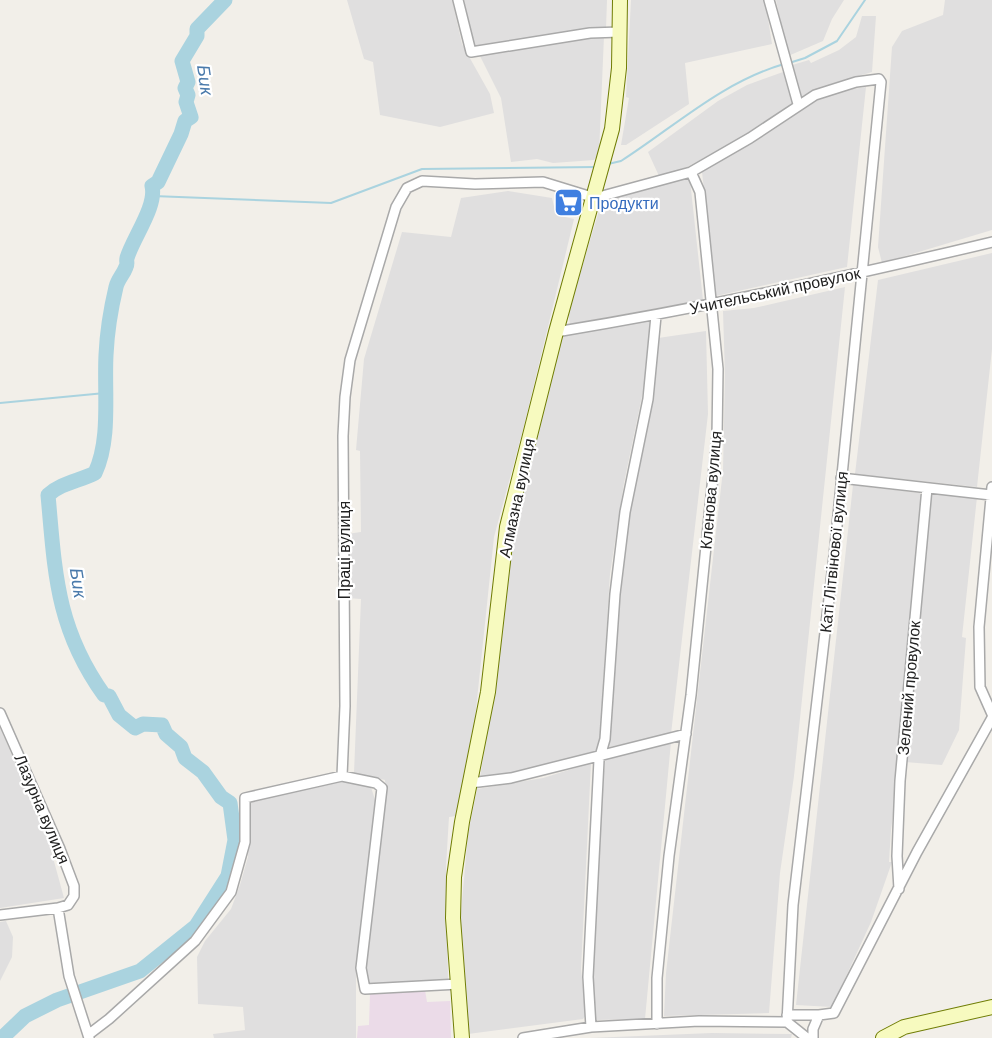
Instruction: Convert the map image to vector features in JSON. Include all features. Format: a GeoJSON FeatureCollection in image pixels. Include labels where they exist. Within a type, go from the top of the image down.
{"type":"FeatureCollection","features":[{"type":"Feature","properties":{"kind":"main road","name":"Алмазна вулиця"},"geometry":{"type":"LineString","coordinates":[[462,1038],[453,918],[454,877],[462,822],[488,692],[507,527],[556,332],[595,198],[613,119],[620,32],[620,0]]}},
{"type":"Feature","properties":{"kind":"main road"},"geometry":{"type":"LineString","coordinates":[[883,1038],[904,1027],[992,1007]]}},
{"type":"Feature","properties":{"kind":"street"},"geometry":{"type":"LineString","coordinates":[[458,0],[471,52],[590,33],[620,32]]}},
{"type":"Feature","properties":{"kind":"street"},"geometry":{"type":"LineString","coordinates":[[595,198],[691,172],[750,138],[798,104],[787,73],[769,0]]}},
{"type":"Feature","properties":{"kind":"street","name":"Каті Літвінової вулиця"},"geometry":{"type":"LineString","coordinates":[[787,1018],[793,904],[841,478],[881,82],[879,79],[832,88],[798,104]]}},
{"type":"Feature","properties":{"kind":"street","name":"Кленова вулиця"},"geometry":{"type":"LineString","coordinates":[[657,1024],[657,978],[669,856],[686,734],[717,437],[718,369],[700,192],[691,172]]}},
{"type":"Feature","properties":{"kind":"street","name":"Праці вулиця"},"geometry":{"type":"LineString","coordinates":[[342,776],[345,706],[343,436],[345,397],[350,360],[396,207],[407,188],[422,181],[475,184],[543,182],[595,198]]}},
{"type":"Feature","properties":{"kind":"street","name":"Учительський провулок"},"geometry":{"type":"LineString","coordinates":[[556,332],[656,316],[862,274],[992,242]]}},
{"type":"Feature","properties":{"kind":"street"},"geometry":{"type":"LineString","coordinates":[[591,1026],[588,977],[594,822],[599,760],[603,753],[615,594],[625,512],[648,399],[656,316]]}},
{"type":"Feature","properties":{"kind":"street"},"geometry":{"type":"LineString","coordinates":[[523,1038],[591,1026],[787,1018],[834,1013],[992,716],[980,687],[979,627],[992,491],[927,489],[841,478]]}},
{"type":"Feature","properties":{"kind":"street","name":"Зелений провулок"},"geometry":{"type":"LineString","coordinates":[[899,888],[897,856],[900,781],[927,489]]}},
{"type":"Feature","properties":{"kind":"street","name":"Лазурна вулиця"},"geometry":{"type":"LineString","coordinates":[[0,713],[74,886],[74,896],[68,905],[58,908]]}},
{"type":"Feature","properties":{"kind":"street"},"geometry":{"type":"LineString","coordinates":[[470,783],[521,775],[686,734]]}},
{"type":"Feature","properties":{"kind":"street"},"geometry":{"type":"LineString","coordinates":[[0,915],[58,908],[77,1009],[91,1037],[195,940],[231,892],[245,842],[245,798],[342,776],[376,783],[382,788],[361,968],[365,989],[459,984]]}},
{"type":"Feature","properties":{"kind":"street"},"geometry":{"type":"LineString","coordinates":[[813,1038],[813,1029],[819,1015]]}},
{"type":"Feature","properties":{"kind":"street"},"geometry":{"type":"LineString","coordinates":[[787,1018],[807,1038]]}},
{"type":"Feature","properties":{"kind":"shaded area"},"geometry":{"type":"Polygon","coordinates":[[[347,0],[452,0],[462,44],[490,94],[494,113],[440,127],[380,115],[373,62],[364,59],[347,0]]]}},
{"type":"Feature","properties":{"kind":"shaded area"},"geometry":{"type":"Polygon","coordinates":[[[464,0],[607,0],[606,29],[474,47],[464,0]]]}},
{"type":"Feature","properties":{"kind":"shaded area"},"geometry":{"type":"Polygon","coordinates":[[[631,0],[765,0],[772,44],[685,63],[689,104],[626,145],[621,145],[629,98],[626,97],[631,0]]]}},
{"type":"Feature","properties":{"kind":"shaded area"},"geometry":{"type":"Polygon","coordinates":[[[776,0],[844,0],[832,19],[823,41],[788,56],[776,0]]]}},
{"type":"Feature","properties":{"kind":"shaded area"},"geometry":{"type":"Polygon","coordinates":[[[945,0],[992,0],[992,230],[882,263],[878,247],[892,47],[902,31],[943,15],[945,0]]]}},
{"type":"Feature","properties":{"kind":"shaded area"},"geometry":{"type":"Polygon","coordinates":[[[862,16],[876,16],[872,72],[831,84],[800,97],[789,66],[809,60],[811,63],[839,50],[856,37],[862,16]]]}},
{"type":"Feature","properties":{"kind":"shaded area"},"geometry":{"type":"Polygon","coordinates":[[[604,36],[599,153],[594,160],[553,163],[537,159],[511,162],[501,98],[479,54],[548,42],[604,36]]]}},
{"type":"Feature","properties":{"kind":"shaded area"},"geometry":{"type":"Polygon","coordinates":[[[783,72],[794,103],[744,136],[687,167],[659,176],[648,152],[718,101],[747,85],[783,72]]]}},
{"type":"Feature","properties":{"kind":"shaded area"},"geometry":{"type":"Polygon","coordinates":[[[866,87],[847,267],[716,296],[702,172],[798,107],[839,91],[866,87]]]}},
{"type":"Feature","properties":{"kind":"shaded area"},"geometry":{"type":"Polygon","coordinates":[[[682,178],[690,180],[703,300],[570,324],[568,313],[602,201],[682,178]]]}},
{"type":"Feature","properties":{"kind":"shaded area"},"geometry":{"type":"Polygon","coordinates":[[[508,191],[552,198],[556,215],[574,219],[524,426],[494,537],[475,719],[456,816],[449,817],[446,866],[448,980],[369,985],[365,970],[386,799],[385,780],[354,773],[361,599],[347,598],[347,534],[361,532],[360,451],[356,450],[364,359],[402,232],[451,237],[461,198],[508,191]]]}},
{"type":"Feature","properties":{"kind":"shaded area"},"geometry":{"type":"Polygon","coordinates":[[[992,253],[992,349],[977,487],[855,474],[878,280],[992,253]]]}},
{"type":"Feature","properties":{"kind":"shaded area"},"geometry":{"type":"Polygon","coordinates":[[[845,287],[794,776],[780,873],[769,1013],[664,1016],[666,973],[723,470],[725,375],[723,311],[754,308],[845,287]]]}},
{"type":"Feature","properties":{"kind":"shaded area"},"geometry":{"type":"Polygon","coordinates":[[[650,320],[646,377],[624,483],[610,574],[599,750],[514,772],[480,778],[501,637],[513,526],[562,336],[650,320]]]}},
{"type":"Feature","properties":{"kind":"shaded area"},"geometry":{"type":"Polygon","coordinates":[[[706,331],[708,414],[671,734],[609,747],[618,619],[631,505],[651,407],[658,338],[706,331]]]}},
{"type":"Feature","properties":{"kind":"shaded area"},"geometry":{"type":"Polygon","coordinates":[[[853,485],[920,493],[923,499],[900,759],[891,830],[889,862],[892,862],[871,922],[832,1007],[796,1005],[853,485]]]}},
{"type":"Feature","properties":{"kind":"shaded area"},"geometry":{"type":"Polygon","coordinates":[[[930,493],[977,497],[962,637],[966,638],[959,730],[942,765],[905,762],[930,493]]]}},
{"type":"Feature","properties":{"kind":"shaded area"},"geometry":{"type":"Polygon","coordinates":[[[0,727],[49,843],[64,898],[0,908],[0,727]]]}},
{"type":"Feature","properties":{"kind":"shaded area"},"geometry":{"type":"Polygon","coordinates":[[[671,742],[645,1019],[596,1020],[592,985],[599,811],[606,756],[671,742]]]}},
{"type":"Feature","properties":{"kind":"shaded area"},"geometry":{"type":"Polygon","coordinates":[[[591,763],[581,969],[586,1015],[583,1019],[468,1034],[460,924],[468,834],[477,789],[543,778],[591,763]]]}},
{"type":"Feature","properties":{"kind":"shaded area"},"geometry":{"type":"Polygon","coordinates":[[[338,781],[370,784],[376,803],[356,971],[356,1038],[214,1038],[213,1034],[245,1030],[243,1007],[198,1004],[197,957],[205,941],[231,909],[240,885],[248,857],[250,802],[338,781]]]}},
{"type":"Feature","properties":{"kind":"shaded area"},"geometry":{"type":"Polygon","coordinates":[[[6,921],[13,937],[12,957],[0,981],[0,922],[6,921]]]}},
{"type":"Feature","properties":{"kind":"shaded area"},"geometry":{"type":"Polygon","coordinates":[[[425,990],[427,1002],[450,1001],[451,1038],[357,1038],[358,1026],[369,1025],[370,994],[425,990]]]}},
{"type":"Feature","properties":{"kind":"shaded area"},"geometry":{"type":"Polygon","coordinates":[[[712,1033],[792,1034],[791,1038],[590,1038],[712,1033]]]}},
{"type":"Feature","properties":{"kind":"waterway","name":"Бик"},"geometry":{"type":"LineString","coordinates":[[2,1038],[25,1016],[57,1000],[140,971],[196,926],[228,876],[235,840],[230,803],[221,797],[203,772],[185,758],[181,747],[166,734],[162,725],[143,724],[135,728],[119,715],[109,696],[104,695],[88,670],[76,646],[67,623],[56,574],[48,495],[64,485],[95,473],[100,460],[106,416],[107,338],[116,287],[127,266],[130,250],[148,212],[153,194],[152,186],[158,182],[185,121],[191,117],[186,102],[188,95],[185,88],[188,82],[182,61],[197,36],[197,29],[225,0]]}},
{"type":"Feature","properties":{"kind":"waterway"},"geometry":{"type":"LineString","coordinates":[[789,63],[805,58],[837,41],[865,0]]}},
{"type":"Feature","properties":{"kind":"waterway"},"geometry":{"type":"LineString","coordinates":[[608,164],[621,161],[699,106],[740,82],[784,64]]}},
{"type":"Feature","properties":{"kind":"waterway"},"geometry":{"type":"LineString","coordinates":[[153,196],[331,203],[422,169],[596,167]]}},
{"type":"Feature","properties":{"kind":"waterway"},"geometry":{"type":"LineString","coordinates":[[0,403],[105,393]]}},
{"type":"Feature","properties":{"kind":"place","name":"Продукти"},"geometry":{"type":"Point","coordinates":[568,203]}}]}
